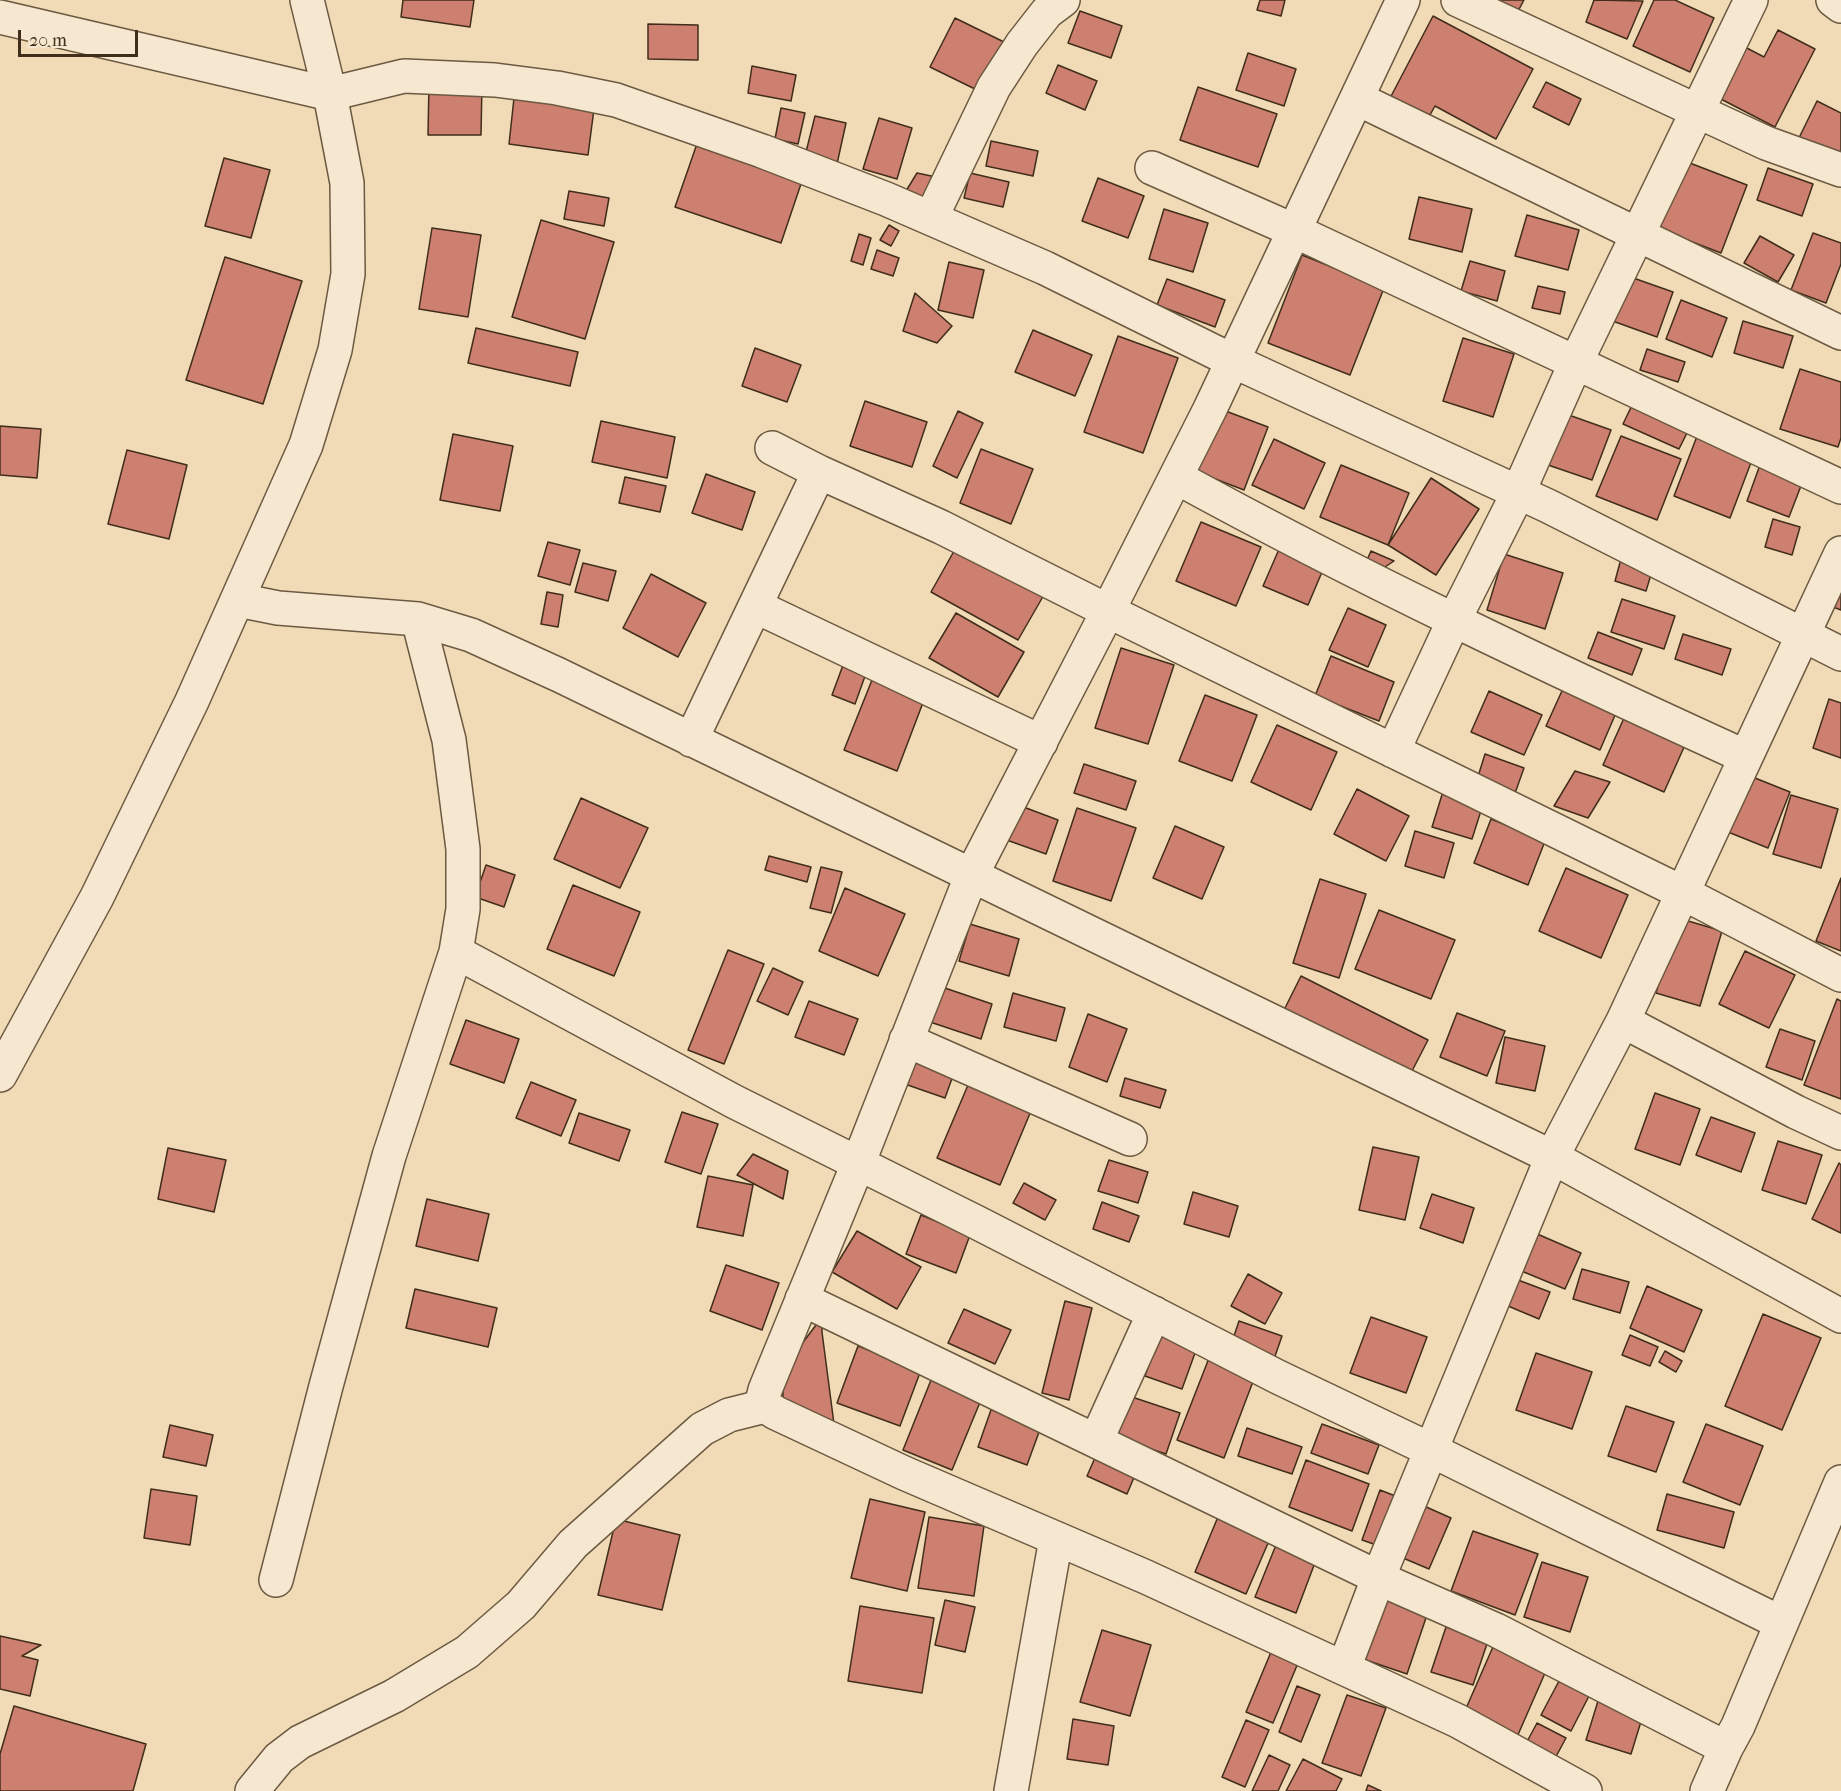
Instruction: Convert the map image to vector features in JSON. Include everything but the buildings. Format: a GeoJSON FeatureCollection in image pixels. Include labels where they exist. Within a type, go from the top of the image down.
{"type":"FeatureCollection","features":[{"type":"Feature","properties":{"kind":"street"},"geometry":{"type":"LineString","coordinates":[[0,1075],[102,887],[192,701],[306,445],[335,350],[348,274],[347,183],[330,94],[307,0]]}},
{"type":"Feature","properties":{"kind":"street"},"geometry":{"type":"LineString","coordinates":[[932,218],[994,87],[1022,44],[1047,12],[1062,0]]}},
{"type":"Feature","properties":{"kind":"street"},"geometry":{"type":"LineString","coordinates":[[1403,0],[1358,99],[1176,477],[972,874],[763,1398],[765,1406],[776,1413],[904,1473],[1146,1577],[1458,1721],[1573,1788]]}},
{"type":"Feature","properties":{"kind":"street"},"geometry":{"type":"LineString","coordinates":[[1458,0],[1766,143],[1841,170]]}},
{"type":"Feature","properties":{"kind":"street"},"geometry":{"type":"LineString","coordinates":[[1393,751],[1454,620],[1518,493],[1576,362],[1752,0]]}},
{"type":"Feature","properties":{"kind":"street"},"geometry":{"type":"LineString","coordinates":[[1833,0],[1841,6]]}},
{"type":"Feature","properties":{"kind":"street"},"geometry":{"type":"LineString","coordinates":[[0,17],[330,94],[404,76],[495,80],[557,88],[616,100],[762,151],[886,199],[1045,268],[1233,361],[1548,506],[1841,654]]}},
{"type":"Feature","properties":{"kind":"street"},"geometry":{"type":"LineString","coordinates":[[1358,99],[1841,333]]}},
{"type":"Feature","properties":{"kind":"street"},"geometry":{"type":"LineString","coordinates":[[1152,168],[1294,231],[1841,487]]}},
{"type":"Feature","properties":{"kind":"street"},"geometry":{"type":"LineString","coordinates":[[772,448],[819,472],[941,527],[1683,893],[1841,975]]}},
{"type":"Feature","properties":{"kind":"street"},"geometry":{"type":"LineString","coordinates":[[691,740],[819,472]]}},
{"type":"Feature","properties":{"kind":"street"},"geometry":{"type":"LineString","coordinates":[[1176,477],[1268,527],[1542,664],[1746,757]]}},
{"type":"Feature","properties":{"kind":"street"},"geometry":{"type":"LineString","coordinates":[[1344,1668],[1379,1576],[1552,1157],[1623,1021],[1841,554]]}},
{"type":"Feature","properties":{"kind":"street"},"geometry":{"type":"LineString","coordinates":[[238,600],[278,608],[418,619],[471,635],[560,675],[1552,1157],[1841,1316]]}},
{"type":"Feature","properties":{"kind":"street"},"geometry":{"type":"LineString","coordinates":[[755,606],[1041,742]]}},
{"type":"Feature","properties":{"kind":"street"},"geometry":{"type":"LineString","coordinates":[[276,1580],[386,1168],[456,952],[463,909],[463,849],[449,740],[418,619]]}},
{"type":"Feature","properties":{"kind":"street"},"geometry":{"type":"LineString","coordinates":[[456,952],[735,1102],[1278,1377],[1781,1623]]}},
{"type":"Feature","properties":{"kind":"street"},"geometry":{"type":"LineString","coordinates":[[1623,1021],[1796,1112],[1841,1133]]}},
{"type":"Feature","properties":{"kind":"street"},"geometry":{"type":"LineString","coordinates":[[906,1040],[1130,1139]]}},
{"type":"Feature","properties":{"kind":"street"},"geometry":{"type":"LineString","coordinates":[[802,1299],[1396,1586],[1496,1630],[1726,1748]]}},
{"type":"Feature","properties":{"kind":"street"},"geometry":{"type":"LineString","coordinates":[[1096,1441],[1154,1314]]}},
{"type":"Feature","properties":{"kind":"street"},"geometry":{"type":"LineString","coordinates":[[252,1791],[279,1758],[300,1742],[394,1696],[467,1652],[521,1605],[573,1544],[702,1429],[729,1415],[765,1406]]}},
{"type":"Feature","properties":{"kind":"street"},"geometry":{"type":"LineString","coordinates":[[1707,1791],[1738,1726],[1841,1482]]}},
{"type":"Feature","properties":{"kind":"street"},"geometry":{"type":"LineString","coordinates":[[1011,1791],[1056,1539]]}}]}
